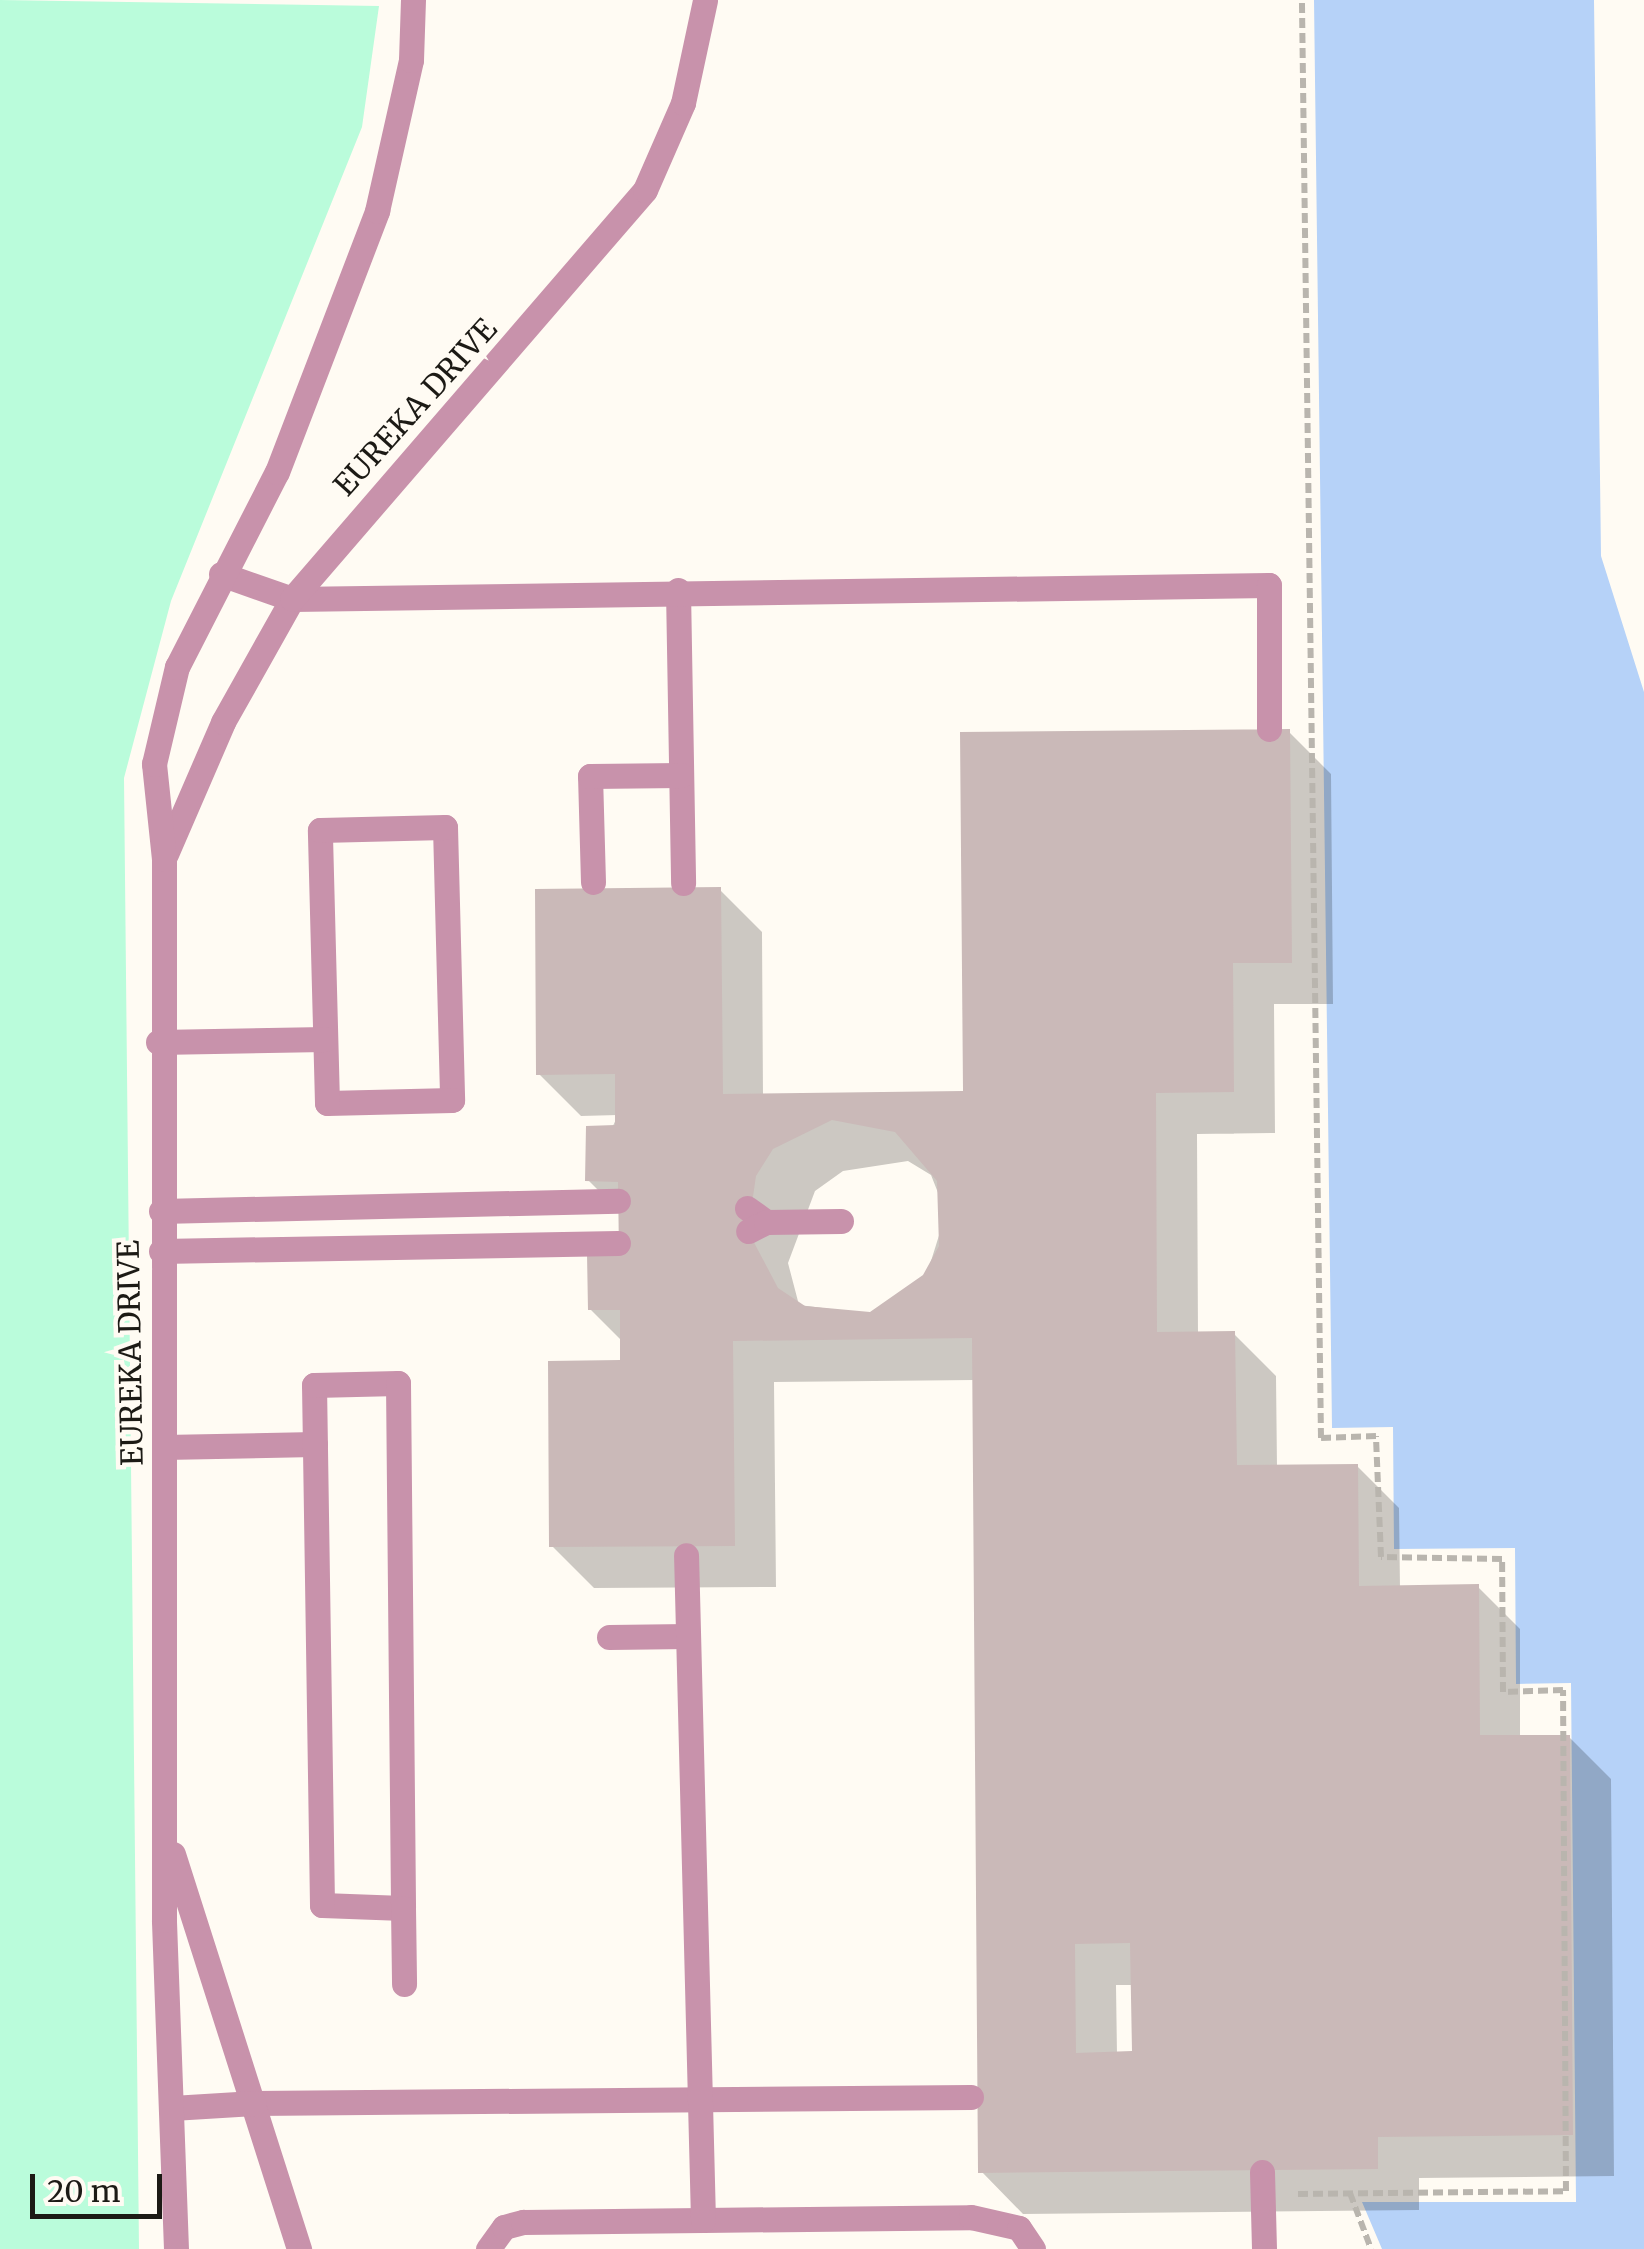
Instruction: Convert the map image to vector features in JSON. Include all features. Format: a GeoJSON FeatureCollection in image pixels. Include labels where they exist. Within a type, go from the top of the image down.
{"type":"FeatureCollection","features":[{"type":"Feature","properties":{"kind":"street","name":"EUREKA DRIVE"},"geometry":{"type":"LineString","coordinates":[[176,2249],[158,1042],[164,859],[154,764],[160,723],[221,574],[278,472],[377,211],[410,60],[414,0]]}},
{"type":"Feature","properties":{"kind":"street","name":"EUREKA DRIVE"},"geometry":{"type":"LineString","coordinates":[[164,859],[223,722],[292,600],[645,190],[683,103],[706,0]]}},
{"type":"Feature","properties":{"kind":"street"},"geometry":{"type":"LineString","coordinates":[[221,574],[292,600],[678,590],[1269,585],[1269,729]]}},
{"type":"Feature","properties":{"kind":"street"},"geometry":{"type":"LineString","coordinates":[[678,590],[683,882]]}},
{"type":"Feature","properties":{"kind":"street"},"geometry":{"type":"LineString","coordinates":[[594,882],[590,776],[681,775]]}},
{"type":"Feature","properties":{"kind":"street"},"geometry":{"type":"LineString","coordinates":[[445,827],[452,1100],[327,1103],[325,1039],[320,830],[445,827]]}},
{"type":"Feature","properties":{"kind":"street"},"geometry":{"type":"LineString","coordinates":[[158,1042],[325,1039]]}},
{"type":"Feature","properties":{"kind":"street"},"geometry":{"type":"LineString","coordinates":[[160,1211],[618,1201]]}},
{"type":"Feature","properties":{"kind":"street"},"geometry":{"type":"LineString","coordinates":[[754,1220],[841,1222]]}},
{"type":"Feature","properties":{"kind":"street"},"geometry":{"type":"LineString","coordinates":[[161,1251],[618,1243]]}},
{"type":"Feature","properties":{"kind":"street"},"geometry":{"type":"LineString","coordinates":[[403,1908],[322,1905],[314,1385],[398,1383],[404,1984]]}},
{"type":"Feature","properties":{"kind":"street"},"geometry":{"type":"LineString","coordinates":[[164,1447],[315,1444]]}},
{"type":"Feature","properties":{"kind":"street"},"geometry":{"type":"LineString","coordinates":[[686,1555],[703,2220]]}},
{"type":"Feature","properties":{"kind":"street"},"geometry":{"type":"LineString","coordinates":[[609,1637],[688,1636]]}},
{"type":"Feature","properties":{"kind":"street","name":"EUREKA DRIVE"},"geometry":{"type":"LineString","coordinates":[[170,1847],[298,2249]]}},
{"type":"Feature","properties":{"kind":"street"},"geometry":{"type":"LineString","coordinates":[[172,2108],[254,2103],[972,2097]]}},
{"type":"Feature","properties":{"kind":"street"},"geometry":{"type":"LineString","coordinates":[[1262,2172],[1264,2249]]}},
{"type":"Feature","properties":{"kind":"street"},"geometry":{"type":"LineString","coordinates":[[488,2249],[504,2226],[523,2222],[971,2217],[1019,2228],[1033,2249]]}},
{"type":"Feature","properties":{"kind":"path"},"geometry":{"type":"LineString","coordinates":[[1302,0],[1321,1438],[1376,1436],[1380,1557],[1502,1558],[1504,1692],[1563,1690],[1566,2191],[1316,2194]]}},
{"type":"Feature","properties":{"kind":"path"},"geometry":{"type":"LineString","coordinates":[[1350,2193],[1371,2249]]}},
{"type":"Feature","properties":{"kind":"green space"},"geometry":{"type":"Polygon","coordinates":[[[0,0],[379,6],[362,127],[171,601],[124,778],[139,2249],[0,2249],[0,0]]]}},
{"type":"Feature","properties":{"kind":"water"},"geometry":{"type":"Polygon","coordinates":[[[1314,0],[1594,0],[1601,556],[1644,692],[1644,2249],[1382,2249],[1362,2202],[1576,2202],[1571,1683],[1516,1684],[1515,1548],[1394,1549],[1393,1427],[1332,1428],[1314,0]]]}},
{"type":"Feature","properties":{"kind":"building"},"geometry":{"type":"Polygon","coordinates":[[[1290,729],[1292,963],[1233,963],[1234,1092],[1156,1093],[1157,1332],[1235,1331],[1237,1465],[1358,1464],[1359,1586],[1479,1584],[1480,1735],[1570,1735],[1573,2135],[1378,2137],[1378,2169],[978,2173],[972,1338],[733,1341],[735,1546],[549,1547],[548,1361],[620,1360],[620,1310],[588,1310],[587,1254],[619,1254],[618,1182],[585,1181],[586,1126],[615,1125],[615,1074],[536,1075],[535,889],[721,887],[723,1094],[963,1091],[960,732],[1290,729]],[[832,1120],[773,1149],[756,1176],[748,1231],[778,1288],[805,1306],[870,1312],[923,1275],[939,1246],[937,1181],[895,1132],[832,1120]],[[1130,1943],[1075,1944],[1076,2053],[1132,2051],[1130,1943]]]}}]}
